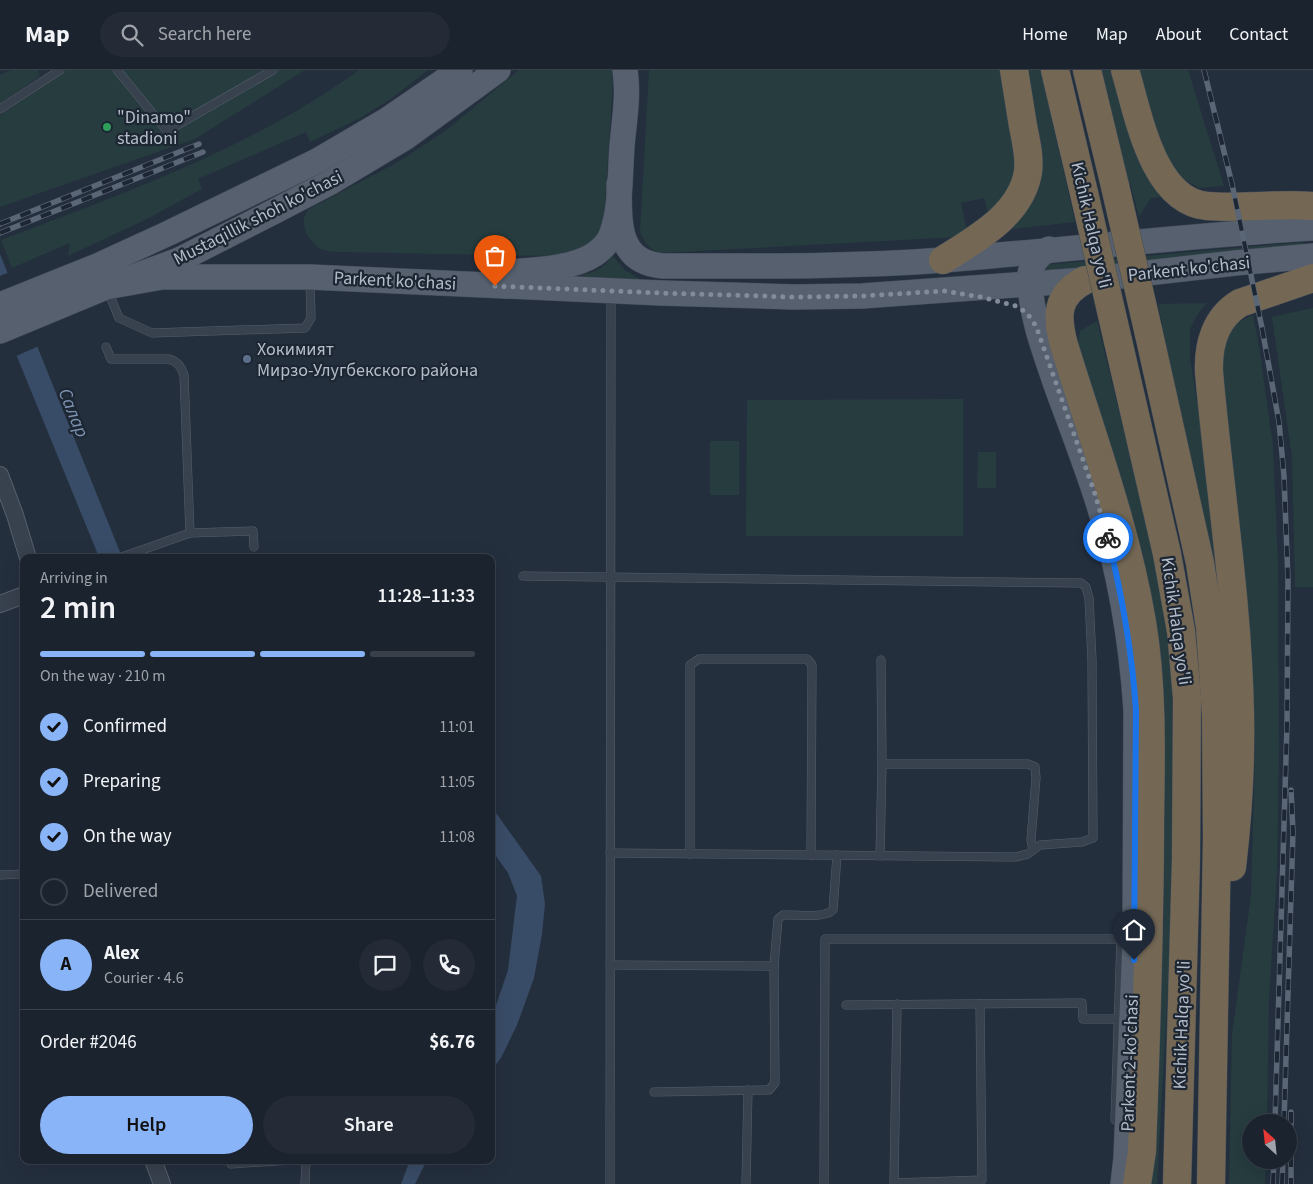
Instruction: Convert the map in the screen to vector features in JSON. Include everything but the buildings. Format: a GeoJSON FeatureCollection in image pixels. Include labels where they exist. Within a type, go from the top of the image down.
{"type":"FeatureCollection","features":[{"type":"Feature","properties":{"kind":"highway"},"geometry":{"type":"LineString","coordinates":[[943,260],[981,236],[997,222],[1019,196],[1025,182],[1028,170],[1028,154],[1014,70]]}},
{"type":"Feature","properties":{"kind":"highway","name":"Kichik Halqa yo'li"},"geometry":{"type":"LineString","coordinates":[[1055,70],[1167,554],[1180,631],[1187,698],[1186,858],[1177,1184]]}},
{"type":"Feature","properties":{"kind":"highway","name":"Kichik Halqa yo'li"},"geometry":{"type":"LineString","coordinates":[[1087,70],[1149,334],[1198,555],[1210,628],[1216,714],[1217,838],[1211,1184]]}},
{"type":"Feature","properties":{"kind":"highway"},"geometry":{"type":"LineString","coordinates":[[1125,70],[1153,159],[1168,183],[1184,197],[1197,204],[1208,206],[1277,204],[1313,206]]}},
{"type":"Feature","properties":{"kind":"highway"},"geometry":{"type":"LineString","coordinates":[[1214,1032],[1237,822],[1240,723],[1233,599],[1210,379],[1210,352],[1218,325],[1226,314],[1236,306],[1313,278]]}},
{"type":"Feature","properties":{"kind":"highway"},"geometry":{"type":"LineString","coordinates":[[1085,280],[1070,290],[1063,300],[1060,327],[1124,541],[1142,623],[1148,669],[1151,725],[1150,938],[1140,1019],[1142,1151],[1137,1184]]}},
{"type":"Feature","properties":{"kind":"main road","name":"Mustaqillik shoh ko'chasi"},"geometry":{"type":"LineString","coordinates":[[0,331],[97,266],[317,161],[387,120],[460,70]]}},
{"type":"Feature","properties":{"kind":"main road","name":"Mustaqillik shoh ko'chasi"},"geometry":{"type":"LineString","coordinates":[[0,304],[106,287],[179,260],[329,183],[406,137],[498,70]]}},
{"type":"Feature","properties":{"kind":"main road"},"geometry":{"type":"LineString","coordinates":[[624,70],[626,96]]}},
{"type":"Feature","properties":{"kind":"main road"},"geometry":{"type":"LineString","coordinates":[[418,282],[557,266],[589,258],[602,249],[611,235],[615,221],[626,96],[631,70]]}},
{"type":"Feature","properties":{"kind":"main road","name":"Parkent ko'chasi"},"geometry":{"type":"LineString","coordinates":[[619,184],[620,222],[627,246],[634,255],[644,262],[663,266],[802,266],[943,260],[1049,249],[1313,228]]}},
{"type":"Feature","properties":{"kind":"main road","name":"Parkent 2-ko'chasi"},"geometry":{"type":"LineString","coordinates":[[1049,249],[1039,256],[1033,264],[1030,285],[1036,326],[1105,526],[1129,635],[1136,710],[1135,931],[1140,1019],[1123,1184]]}},
{"type":"Feature","properties":{"kind":"main road","name":"Parkent ko'chasi"},"geometry":{"type":"LineString","coordinates":[[106,287],[162,277],[310,277],[612,291],[820,297],[862,296],[1030,285],[1313,256]]}},
{"type":"Feature","properties":{"kind":"main road","name":"Parkent 2-ko'chasi"},"geometry":{"type":"LineString","coordinates":[[944,291],[981,297],[1016,306],[1027,313],[1036,326]]}},
{"type":"Feature","properties":{"kind":"street"},"geometry":{"type":"LineString","coordinates":[[0,475],[27,554]]}},
{"type":"Feature","properties":{"kind":"street"},"geometry":{"type":"LineString","coordinates":[[0,604],[20,596]]}},
{"type":"Feature","properties":{"kind":"street"},"geometry":{"type":"LineString","coordinates":[[154,1164],[162,1184]]}},
{"type":"Feature","properties":{"kind":"lane"},"geometry":{"type":"LineString","coordinates":[[117,70],[166,131],[273,70]]}},
{"type":"Feature","properties":{"kind":"lane"},"geometry":{"type":"LineString","coordinates":[[0,110],[57,71]]}},
{"type":"Feature","properties":{"kind":"lane"},"geometry":{"type":"LineString","coordinates":[[106,287],[119,318],[152,333],[305,328],[311,318],[310,277]]}},
{"type":"Feature","properties":{"kind":"lane"},"geometry":{"type":"LineString","coordinates":[[610,1184],[612,291]]}},
{"type":"Feature","properties":{"kind":"lane"},"geometry":{"type":"LineString","coordinates":[[106,347],[111,359],[168,359],[175,360],[183,369],[190,534]]}},
{"type":"Feature","properties":{"kind":"lane"},"geometry":{"type":"LineString","coordinates":[[129,554],[190,534],[253,531],[254,548]]}},
{"type":"Feature","properties":{"kind":"lane"},"geometry":{"type":"LineString","coordinates":[[523,576],[1081,583],[1086,587],[1089,598],[1092,660],[1093,838],[1082,842],[1040,846],[1028,854],[1015,858],[610,853]]}},
{"type":"Feature","properties":{"kind":"lane"},"geometry":{"type":"LineString","coordinates":[[690,854],[690,665],[699,659],[807,659],[812,664],[811,855]]}},
{"type":"Feature","properties":{"kind":"lane"},"geometry":{"type":"LineString","coordinates":[[880,856],[882,764],[881,660]]}},
{"type":"Feature","properties":{"kind":"lane"},"geometry":{"type":"LineString","coordinates":[[882,764],[1028,764],[1035,767],[1033,850]]}},
{"type":"Feature","properties":{"kind":"lane"},"geometry":{"type":"LineString","coordinates":[[654,1092],[769,1090],[775,1083],[774,966],[778,919],[783,915],[829,914],[833,910],[837,856]]}},
{"type":"Feature","properties":{"kind":"lane"},"geometry":{"type":"LineString","coordinates":[[0,875],[20,874]]}},
{"type":"Feature","properties":{"kind":"lane"},"geometry":{"type":"LineString","coordinates":[[824,1184],[825,939],[1121,939],[1115,1125]]}},
{"type":"Feature","properties":{"kind":"lane"},"geometry":{"type":"LineString","coordinates":[[610,965],[774,966]]}},
{"type":"Feature","properties":{"kind":"lane"},"geometry":{"type":"LineString","coordinates":[[846,1004],[1082,1003],[1083,1019],[1140,1019]]}},
{"type":"Feature","properties":{"kind":"lane"},"geometry":{"type":"LineString","coordinates":[[897,1004],[894,1183],[982,1180],[980,1004]]}},
{"type":"Feature","properties":{"kind":"lane"},"geometry":{"type":"LineString","coordinates":[[746,1184],[748,1090]]}},
{"type":"Feature","properties":{"kind":"lane"},"geometry":{"type":"LineString","coordinates":[[305,1184],[306,1164]]}},
{"type":"Feature","properties":{"kind":"green space"},"geometry":{"type":"Polygon","coordinates":[[[11,70],[38,70],[40,76],[0,104],[0,75],[11,70]]]}},
{"type":"Feature","properties":{"kind":"green space","name":"\"Dinamo\" stadioni"},"geometry":{"type":"Polygon","coordinates":[[[66,70],[305,70],[195,139],[0,207],[0,115],[66,70]]]}},
{"type":"Feature","properties":{"kind":"green space"},"geometry":{"type":"Polygon","coordinates":[[[359,70],[428,70],[391,99],[360,118],[310,142],[306,132],[198,179],[202,189],[145,220],[68,256],[70,243],[12,268],[1,240],[94,205],[231,146],[318,98],[359,70]]]}},
{"type":"Feature","properties":{"kind":"green space"},"geometry":{"type":"Polygon","coordinates":[[[519,70],[612,70],[613,81],[604,221],[595,238],[590,243],[579,249],[555,256],[335,252],[316,246],[308,236],[304,225],[304,219],[309,209],[398,162],[445,131],[519,70]]]}},
{"type":"Feature","properties":{"kind":"green space"},"geometry":{"type":"Polygon","coordinates":[[[649,70],[1004,70],[1020,174],[995,210],[987,210],[984,198],[961,203],[967,232],[958,237],[661,253],[653,250],[648,245],[640,231],[649,70]]]}},
{"type":"Feature","properties":{"kind":"green space"},"geometry":{"type":"Polygon","coordinates":[[[1025,70],[1041,70],[1075,222],[1004,230],[1023,209],[1025,70]]]}},
{"type":"Feature","properties":{"kind":"green space"},"geometry":{"type":"Polygon","coordinates":[[[1096,70],[1116,70],[1166,197],[1151,198],[1139,216],[1130,183],[1121,185],[1096,70]]]}},
{"type":"Feature","properties":{"kind":"green space"},"geometry":{"type":"Polygon","coordinates":[[[1136,70],[1188,70],[1224,186],[1199,188],[1180,177],[1168,164],[1136,70]]]}},
{"type":"Feature","properties":{"kind":"green space"},"geometry":{"type":"Polygon","coordinates":[[[1303,242],[1304,249],[1044,273],[1044,265],[1303,242]]]}},
{"type":"Feature","properties":{"kind":"green space"},"geometry":{"type":"Polygon","coordinates":[[[612,255],[625,270],[641,280],[580,276],[599,269],[612,255]]]}},
{"type":"Feature","properties":{"kind":"green space"},"geometry":{"type":"Polygon","coordinates":[[[1207,303],[1197,315],[1190,329],[1190,358],[1214,507],[1224,615],[1208,554],[1158,304],[1207,303]]]}},
{"type":"Feature","properties":{"kind":"green space"},"geometry":{"type":"Polygon","coordinates":[[[1313,308],[1313,587],[1295,587],[1292,457],[1272,317],[1313,308]]]}},
{"type":"Feature","properties":{"kind":"green space"},"geometry":{"type":"Polygon","coordinates":[[[1253,315],[1259,346],[1273,446],[1278,563],[1279,748],[1277,872],[1269,999],[1267,1114],[1242,1114],[1242,1169],[1266,1169],[1265,1184],[1229,1184],[1232,1035],[1251,895],[1255,750],[1248,607],[1220,369],[1224,342],[1230,330],[1253,315]]]}},
{"type":"Feature","properties":{"kind":"green space"},"geometry":{"type":"Polygon","coordinates":[[[1097,321],[1165,599],[1172,670],[1172,919],[1157,1184],[1145,1184],[1164,921],[1163,842],[1076,353],[1080,331],[1097,321]]]}},
{"type":"Feature","properties":{"kind":"green space"},"geometry":{"type":"Polygon","coordinates":[[[963,399],[963,536],[746,536],[747,400],[963,399]]]}},
{"type":"Feature","properties":{"kind":"green space"},"geometry":{"type":"Polygon","coordinates":[[[710,441],[739,441],[739,495],[710,495],[710,441]]]}},
{"type":"Feature","properties":{"kind":"green space"},"geometry":{"type":"Polygon","coordinates":[[[978,452],[996,452],[996,488],[977,488],[978,452]]]}},
{"type":"Feature","properties":{"kind":"water","name":"Салар"},"geometry":{"type":"Polygon","coordinates":[[[0,254],[121,554],[98,554],[0,315],[0,254]]]}},
{"type":"Feature","properties":{"kind":"water"},"geometry":{"type":"Polygon","coordinates":[[[495,812],[541,876],[545,904],[534,978],[517,1025],[501,1058],[495,1066],[495,1008],[508,970],[517,896],[508,873],[495,855],[495,812]]]}},
{"type":"Feature","properties":{"kind":"water"},"geometry":{"type":"Polygon","coordinates":[[[408,1164],[425,1164],[415,1184],[401,1184],[408,1164]]]}},
{"type":"Feature","properties":{"kind":"pier"},"geometry":{"type":"Polygon","coordinates":[[[10,272],[39,346],[14,357],[0,322],[0,276],[10,272]]]}},
{"type":"Feature","properties":{"kind":"railway"},"geometry":{"type":"LineString","coordinates":[[1204,70],[1232,184],[1262,328],[1279,422],[1284,476],[1288,580],[1287,725],[1275,1114]]}},
{"type":"Feature","properties":{"kind":"railway"},"geometry":{"type":"LineString","coordinates":[[0,224],[199,144]]}},
{"type":"Feature","properties":{"kind":"railway"},"geometry":{"type":"LineString","coordinates":[[0,233],[203,152]]}},
{"type":"Feature","properties":{"kind":"railway"},"geometry":{"type":"LineString","coordinates":[[1284,1114],[1293,832],[1291,790]]}},
{"type":"Feature","properties":{"kind":"railway"},"geometry":{"type":"LineString","coordinates":[[1291,1112],[1291,1184]]}},
{"type":"Feature","properties":{"kind":"railway"},"geometry":{"type":"LineString","coordinates":[[1273,1184],[1274,1169]]}},
{"type":"Feature","properties":{"kind":"railway"},"geometry":{"type":"LineString","coordinates":[[1282,1184],[1283,1169]]}},
{"type":"Feature","properties":{"kind":"way so far"},"geometry":{"type":"LineString","coordinates":[[495,286],[794,297],[862,296],[944,291],[981,297],[1016,306],[1027,313],[1036,326],[1094,491],[1108,538]]}},
{"type":"Feature","properties":{"kind":"place","name":"\"Dinamo\" stadioni"},"geometry":{"type":"Point","coordinates":[107,127]}},
{"type":"Feature","properties":{"kind":"place","name":"Хокимият Мирзо-Улугбекского района"},"geometry":{"type":"Point","coordinates":[247,359]}},
{"type":"Feature","properties":{"kind":"route"},"geometry":{"type":"LineString","coordinates":[[1108,538],[1129,635],[1136,710],[1134,960]]}}]}
